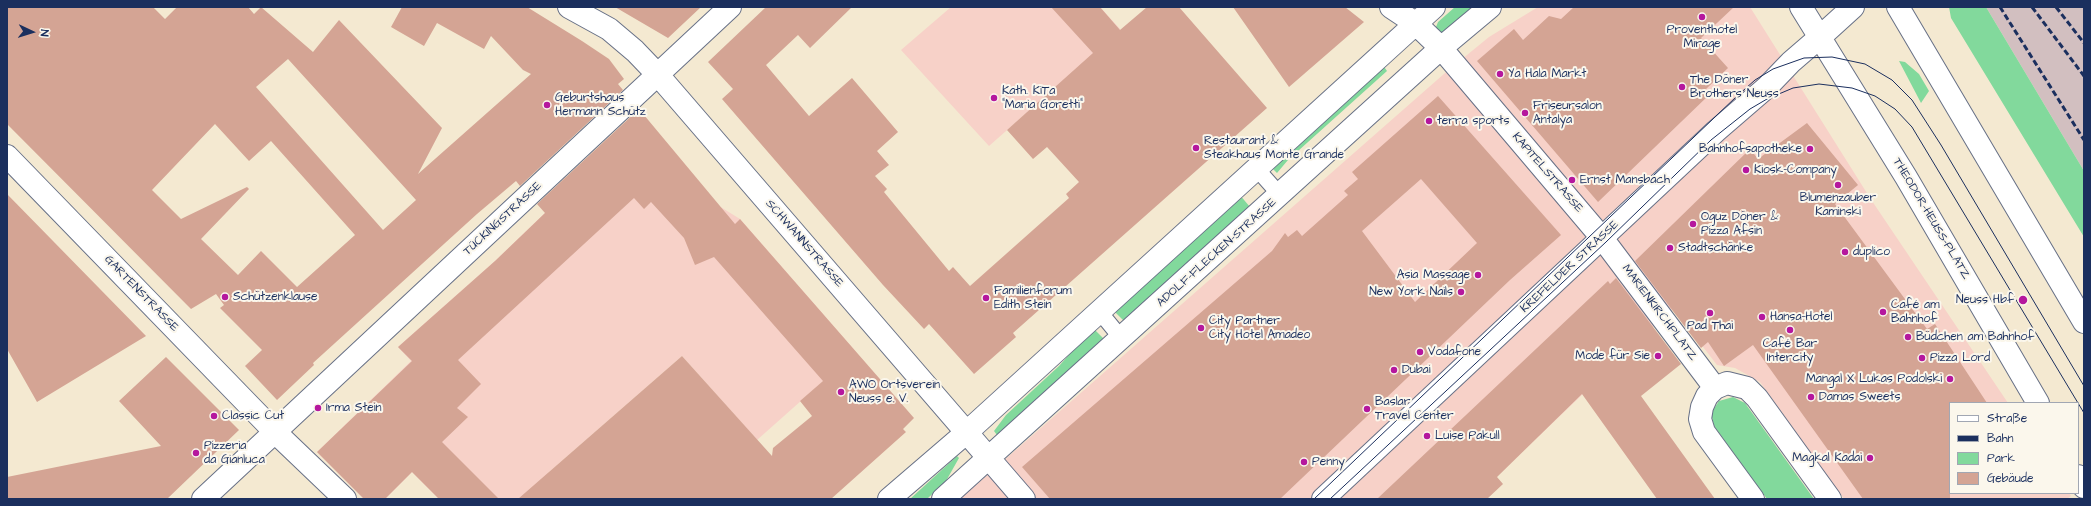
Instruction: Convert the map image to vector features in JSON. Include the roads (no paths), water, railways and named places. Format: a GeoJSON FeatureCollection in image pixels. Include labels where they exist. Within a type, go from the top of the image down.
{"type":"FeatureCollection","features":[{"type":"Feature","properties":{"kind":"street","name":"SCHWANNSTRASSE"},"geometry":{"type":"LineString","coordinates":[[569,7],[608,29],[635,51],[658,75],[1024,499]]}},
{"type":"Feature","properties":{"kind":"street","name":"TÜCKINGSTRASSE"},"geometry":{"type":"LineString","coordinates":[[203,499],[730,7]]}},
{"type":"Feature","properties":{"kind":"street","name":"KAPITELSTRASSE"},"geometry":{"type":"LineString","coordinates":[[1391,7],[1415,23],[1441,48],[1602,238]]}},
{"type":"Feature","properties":{"kind":"street"},"geometry":{"type":"LineString","coordinates":[[890,499],[967,432],[1434,7]]}},
{"type":"Feature","properties":{"kind":"street","name":"ADOLF-FLECKEN-STRASSE"},"geometry":{"type":"LineString","coordinates":[[943,499],[990,459],[1441,48],[1490,7]]}},
{"type":"Feature","properties":{"kind":"street","name":"THEODOR-HEUSS-PLATZ"},"geometry":{"type":"LineString","coordinates":[[1801,7],[1906,177],[2037,402]]}},
{"type":"Feature","properties":{"kind":"street","name":"KREFELDER STRASSE"},"geometry":{"type":"LineString","coordinates":[[1327,498],[1602,238],[1853,7]]}},
{"type":"Feature","properties":{"kind":"street"},"geometry":{"type":"LineString","coordinates":[[1898,7],[2084,322]]}},
{"type":"Feature","properties":{"kind":"street","name":"GARTENSTRASSE"},"geometry":{"type":"LineString","coordinates":[[7,156],[275,432],[345,499]]}},
{"type":"Feature","properties":{"kind":"street","name":"MARIENKIRCHPLATZ"},"geometry":{"type":"LineString","coordinates":[[1602,238],[1715,388]]}},
{"type":"Feature","properties":{"kind":"street"},"geometry":{"type":"LineString","coordinates":[[1753,499],[1704,432],[1700,419],[1702,407],[1707,396],[1715,388],[1727,383],[1748,388],[1830,499]]}},
{"type":"Feature","properties":{"kind":"street"},"geometry":{"type":"LineString","coordinates":[[2079,478],[2084,487]]}},
{"type":"Feature","properties":{"kind":"lane"},"geometry":{"type":"LineString","coordinates":[[1256,168],[1280,195]]}},
{"type":"Feature","properties":{"kind":"lane"},"geometry":{"type":"LineString","coordinates":[[1099,311],[1122,339]]}},
{"type":"Feature","properties":{"kind":"tram line"},"geometry":{"type":"LineString","coordinates":[[1314,499],[1736,97],[1755,80],[1773,69],[1804,58],[1832,57],[1865,64],[1892,80],[1912,100],[1941,145],[2084,386]]}},
{"type":"Feature","properties":{"kind":"tram line"},"geometry":{"type":"LineString","coordinates":[[1330,499],[1606,242],[1711,140],[1750,109],[1767,99],[1793,88],[1819,84],[1852,88],[1875,96],[1895,109],[1912,127],[2077,402]]}},
{"type":"Feature","properties":{"kind":"tram line"},"geometry":{"type":"LineString","coordinates":[[2079,405],[2084,413]]}},
{"type":"Feature","properties":{"kind":"railway"},"geometry":{"type":"LineString","coordinates":[[2000,7],[2084,140]]}},
{"type":"Feature","properties":{"kind":"railway"},"geometry":{"type":"LineString","coordinates":[[2032,7],[2084,76]]}},
{"type":"Feature","properties":{"kind":"railway"},"geometry":{"type":"LineString","coordinates":[[2056,7],[2084,43]]}},
{"type":"Feature","properties":{"kind":"place","name":"Proventhotel Mirage"},"geometry":{"type":"Point","coordinates":[1702,17]}},
{"type":"Feature","properties":{"kind":"place","name":"Ya Hala Markt"},"geometry":{"type":"Point","coordinates":[1500,74]}},
{"type":"Feature","properties":{"kind":"place","name":"The Döner Brothers Neuss"},"geometry":{"type":"Point","coordinates":[1682,87]}},
{"type":"Feature","properties":{"kind":"place","name":"Kath. KiTa \"Maria Goretti\""},"geometry":{"type":"Point","coordinates":[994,98]}},
{"type":"Feature","properties":{"kind":"place","name":"Geburtshaus Hermann Schütz"},"geometry":{"type":"Point","coordinates":[547,105]}},
{"type":"Feature","properties":{"kind":"place","name":"Friseursalon Antalya"},"geometry":{"type":"Point","coordinates":[1525,113]}},
{"type":"Feature","properties":{"kind":"place","name":"terra sports"},"geometry":{"type":"Point","coordinates":[1429,121]}},
{"type":"Feature","properties":{"kind":"place","name":"Restaurant & Steakhaus Monte Grande"},"geometry":{"type":"Point","coordinates":[1196,148]}},
{"type":"Feature","properties":{"kind":"place","name":"Bahnhofsapotheke"},"geometry":{"type":"Point","coordinates":[1810,149]}},
{"type":"Feature","properties":{"kind":"place","name":"Kiosk-Company"},"geometry":{"type":"Point","coordinates":[1746,170]}},
{"type":"Feature","properties":{"kind":"place","name":"Ernst Mansbach"},"geometry":{"type":"Point","coordinates":[1572,180]}},
{"type":"Feature","properties":{"kind":"place","name":"Blumenzauber Kaminski"},"geometry":{"type":"Point","coordinates":[1838,185]}},
{"type":"Feature","properties":{"kind":"place","name":"Oguz Döner & Pizza Afsin"},"geometry":{"type":"Point","coordinates":[1693,224]}},
{"type":"Feature","properties":{"kind":"place","name":"Stadtschänke"},"geometry":{"type":"Point","coordinates":[1670,248]}},
{"type":"Feature","properties":{"kind":"place","name":"duplico"},"geometry":{"type":"Point","coordinates":[1845,252]}},
{"type":"Feature","properties":{"kind":"place","name":"Asia Massage"},"geometry":{"type":"Point","coordinates":[1478,275]}},
{"type":"Feature","properties":{"kind":"place","name":"New York Nails"},"geometry":{"type":"Point","coordinates":[1461,292]}},
{"type":"Feature","properties":{"kind":"place","name":"Schützenklause"},"geometry":{"type":"Point","coordinates":[225,297]}},
{"type":"Feature","properties":{"kind":"place","name":"Familienforum Edith Stein"},"geometry":{"type":"Point","coordinates":[986,298]}},
{"type":"Feature","properties":{"kind":"place","name":"Neuss Hbf"},"geometry":{"type":"Point","coordinates":[2023,300]}},
{"type":"Feature","properties":{"kind":"place","name":"Café am Bahnhof"},"geometry":{"type":"Point","coordinates":[1883,312]}},
{"type":"Feature","properties":{"kind":"place","name":"Pad Thai"},"geometry":{"type":"Point","coordinates":[1710,313]}},
{"type":"Feature","properties":{"kind":"place","name":"Hansa-Hotel"},"geometry":{"type":"Point","coordinates":[1762,317]}},
{"type":"Feature","properties":{"kind":"place","name":"City Partner City Hotel Amadeo"},"geometry":{"type":"Point","coordinates":[1201,328]}},
{"type":"Feature","properties":{"kind":"place","name":"Café Bar Intercity"},"geometry":{"type":"Point","coordinates":[1790,330]}},
{"type":"Feature","properties":{"kind":"place","name":"Büdchen am Bahnhof"},"geometry":{"type":"Point","coordinates":[1908,337]}},
{"type":"Feature","properties":{"kind":"place","name":"Vodafone"},"geometry":{"type":"Point","coordinates":[1420,352]}},
{"type":"Feature","properties":{"kind":"place","name":"Mode für Sie"},"geometry":{"type":"Point","coordinates":[1658,356]}},
{"type":"Feature","properties":{"kind":"place","name":"Pizza Lord"},"geometry":{"type":"Point","coordinates":[1922,358]}},
{"type":"Feature","properties":{"kind":"place","name":"Dubai"},"geometry":{"type":"Point","coordinates":[1394,370]}},
{"type":"Feature","properties":{"kind":"place","name":"Mangal X Lukas Podolski"},"geometry":{"type":"Point","coordinates":[1950,379]}},
{"type":"Feature","properties":{"kind":"place","name":"AWO Ortsverein Neuss e. V."},"geometry":{"type":"Point","coordinates":[841,392]}},
{"type":"Feature","properties":{"kind":"place","name":"Damas Sweets"},"geometry":{"type":"Point","coordinates":[1811,397]}},
{"type":"Feature","properties":{"kind":"place","name":"Irma Stein"},"geometry":{"type":"Point","coordinates":[318,408]}},
{"type":"Feature","properties":{"kind":"place","name":"Baslar Travel Center"},"geometry":{"type":"Point","coordinates":[1367,409]}},
{"type":"Feature","properties":{"kind":"place","name":"Classic Cut"},"geometry":{"type":"Point","coordinates":[214,416]}},
{"type":"Feature","properties":{"kind":"place","name":"Luise Pakull"},"geometry":{"type":"Point","coordinates":[1427,436]}},
{"type":"Feature","properties":{"kind":"place","name":"Pizzeria da Gianluca"},"geometry":{"type":"Point","coordinates":[196,453]}},
{"type":"Feature","properties":{"kind":"place","name":"Magkal Kadai"},"geometry":{"type":"Point","coordinates":[1870,458]}},
{"type":"Feature","properties":{"kind":"place","name":"Penny"},"geometry":{"type":"Point","coordinates":[1304,462]}}]}
